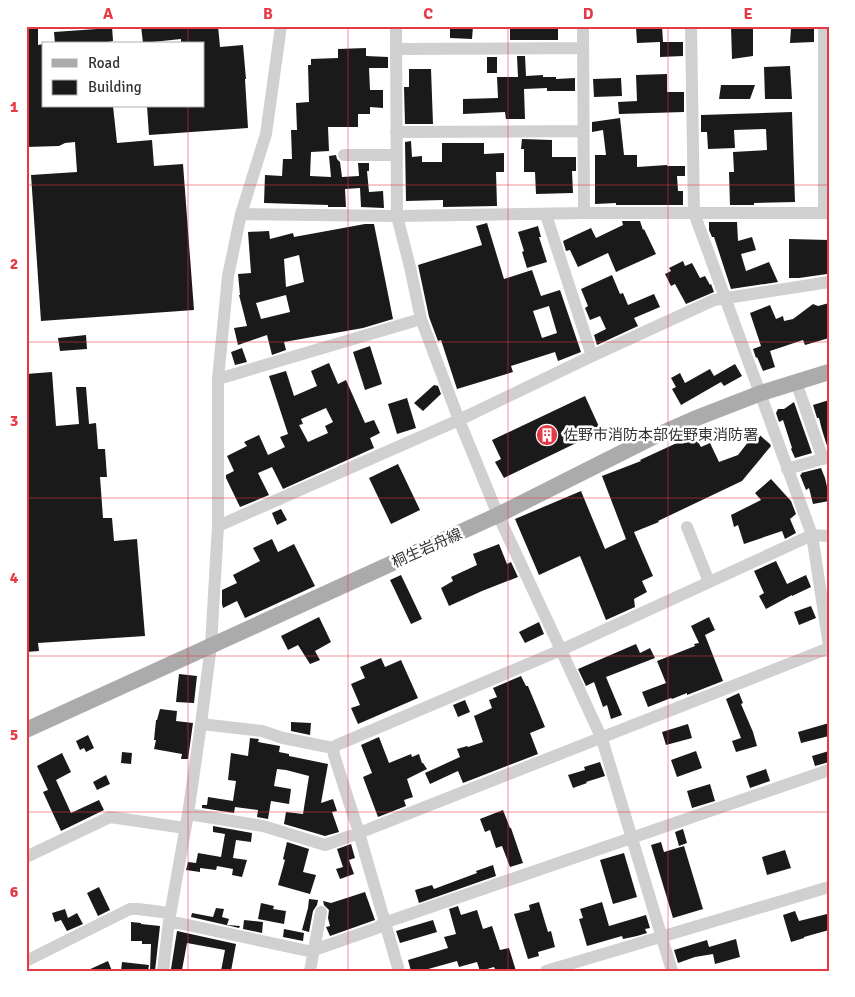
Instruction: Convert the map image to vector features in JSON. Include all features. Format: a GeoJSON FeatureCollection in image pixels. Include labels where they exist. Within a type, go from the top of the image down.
{"type":"FeatureCollection","features":[{"type":"Feature","properties":{"kind":"main road","name":"桐生岩舟線"},"geometry":{"type":"LineString","coordinates":[[26,730],[498,515],[653,437],[761,393],[829,372]]}},
{"type":"Feature","properties":{"kind":"street"},"geometry":{"type":"LineString","coordinates":[[163,971],[169,917],[202,724],[211,645],[218,526],[218,379],[228,276],[241,214],[266,134],[281,26]]}},
{"type":"Feature","properties":{"kind":"street"},"geometry":{"type":"LineString","coordinates":[[396,26],[397,216],[421,319],[459,420],[498,515],[602,739],[672,971]]}},
{"type":"Feature","properties":{"kind":"street"},"geometry":{"type":"LineString","coordinates":[[583,26],[584,213]]}},
{"type":"Feature","properties":{"kind":"street"},"geometry":{"type":"LineString","coordinates":[[188,814],[263,826],[325,844],[359,834],[602,739],[829,647],[812,535],[694,213],[691,26]]}},
{"type":"Feature","properties":{"kind":"street"},"geometry":{"type":"LineString","coordinates":[[241,214],[397,216],[584,213],[826,213],[827,87],[824,26]]}},
{"type":"Feature","properties":{"kind":"street"},"geometry":{"type":"LineString","coordinates":[[396,49],[583,48]]}},
{"type":"Feature","properties":{"kind":"street"},"geometry":{"type":"LineString","coordinates":[[396,132],[584,131]]}},
{"type":"Feature","properties":{"kind":"street"},"geometry":{"type":"LineString","coordinates":[[344,154],[396,155]]}},
{"type":"Feature","properties":{"kind":"street"},"geometry":{"type":"LineString","coordinates":[[546,214],[592,356]]}},
{"type":"Feature","properties":{"kind":"street"},"geometry":{"type":"LineString","coordinates":[[218,526],[459,420],[714,300],[829,282]]}},
{"type":"Feature","properties":{"kind":"street"},"geometry":{"type":"LineString","coordinates":[[218,379],[421,319]]}},
{"type":"Feature","properties":{"kind":"street"},"geometry":{"type":"LineString","coordinates":[[787,469],[826,458],[796,382]]}},
{"type":"Feature","properties":{"kind":"street"},"geometry":{"type":"LineString","coordinates":[[687,527],[709,582]]}},
{"type":"Feature","properties":{"kind":"street"},"geometry":{"type":"LineString","coordinates":[[202,724],[262,731],[283,738],[333,748],[336,745],[562,650],[812,535],[829,536]]}},
{"type":"Feature","properties":{"kind":"street"},"geometry":{"type":"LineString","coordinates":[[333,748],[399,971]]}},
{"type":"Feature","properties":{"kind":"street"},"geometry":{"type":"LineString","coordinates":[[26,961],[130,909],[138,909],[313,951],[377,928],[384,923],[829,770]]}},
{"type":"Feature","properties":{"kind":"street"},"geometry":{"type":"LineString","coordinates":[[26,857],[110,816],[185,828]]}},
{"type":"Feature","properties":{"kind":"street"},"geometry":{"type":"LineString","coordinates":[[546,971],[829,887]]}},
{"type":"Feature","properties":{"kind":"street"},"geometry":{"type":"LineString","coordinates":[[310,971],[321,912]]}},
{"type":"Feature","properties":{"kind":"building"},"geometry":{"type":"Polygon","coordinates":[[[26,26],[38,26],[38,45],[42,44],[42,108],[113,108],[117,143],[152,140],[154,166],[183,164],[194,310],[41,321],[31,175],[77,172],[75,142],[59,146],[26,147],[26,26]]]}},
{"type":"Feature","properties":{"kind":"building"},"geometry":{"type":"Polygon","coordinates":[[[96,26],[112,26],[113,41],[55,42],[54,32],[97,29],[96,26]]]}},
{"type":"Feature","properties":{"kind":"building"},"geometry":{"type":"Polygon","coordinates":[[[141,26],[218,26],[220,47],[243,45],[248,128],[149,135],[147,108],[205,108],[205,42],[181,42],[181,39],[143,42],[141,26]]]}},
{"type":"Feature","properties":{"kind":"building"},"geometry":{"type":"Polygon","coordinates":[[[450,26],[473,26],[472,39],[450,38],[450,26]]]}},
{"type":"Feature","properties":{"kind":"building"},"geometry":{"type":"Polygon","coordinates":[[[510,26],[558,26],[558,40],[510,40],[510,26]]]}},
{"type":"Feature","properties":{"kind":"building"},"geometry":{"type":"Polygon","coordinates":[[[662,26],[663,42],[683,42],[683,56],[660,57],[660,42],[637,43],[636,27],[662,26]]]}},
{"type":"Feature","properties":{"kind":"building"},"geometry":{"type":"Polygon","coordinates":[[[731,26],[753,26],[753,56],[732,59],[731,26]]]}},
{"type":"Feature","properties":{"kind":"building"},"geometry":{"type":"Polygon","coordinates":[[[814,26],[814,42],[790,43],[791,28],[814,26]]]}},
{"type":"Feature","properties":{"kind":"building"},"geometry":{"type":"Polygon","coordinates":[[[366,48],[366,56],[388,57],[388,68],[369,68],[370,90],[383,90],[383,108],[370,107],[370,114],[358,114],[358,127],[328,127],[329,151],[311,152],[310,176],[331,177],[329,156],[336,155],[340,162],[342,177],[359,176],[358,163],[369,163],[369,171],[367,171],[369,192],[383,191],[384,208],[361,207],[360,188],[345,189],[346,207],[264,203],[265,175],[282,176],[283,159],[292,159],[291,130],[297,130],[296,103],[309,102],[308,65],[311,65],[311,59],[338,58],[338,49],[366,48]]]}},
{"type":"Feature","properties":{"kind":"building"},"geometry":{"type":"Polygon","coordinates":[[[517,56],[525,56],[526,76],[543,75],[543,77],[556,77],[556,79],[575,78],[575,91],[547,91],[547,88],[524,89],[525,119],[506,119],[505,112],[463,114],[463,99],[498,98],[497,77],[518,77],[517,56]]]}},
{"type":"Feature","properties":{"kind":"building"},"geometry":{"type":"Polygon","coordinates":[[[487,57],[497,57],[497,73],[487,73],[487,57]]]}},
{"type":"Feature","properties":{"kind":"building"},"geometry":{"type":"Polygon","coordinates":[[[790,66],[792,99],[765,99],[764,67],[790,66]]]}},
{"type":"Feature","properties":{"kind":"building"},"geometry":{"type":"Polygon","coordinates":[[[409,69],[431,69],[433,124],[405,124],[404,87],[409,87],[409,69]]]}},
{"type":"Feature","properties":{"kind":"building"},"geometry":{"type":"Polygon","coordinates":[[[667,74],[667,92],[684,92],[684,112],[619,114],[618,102],[637,101],[636,75],[667,74]]]}},
{"type":"Feature","properties":{"kind":"building"},"geometry":{"type":"Polygon","coordinates":[[[621,78],[622,96],[594,97],[593,79],[621,78]]]}},
{"type":"Feature","properties":{"kind":"building"},"geometry":{"type":"Polygon","coordinates":[[[721,85],[755,85],[750,99],[719,99],[721,85]]]}},
{"type":"Feature","properties":{"kind":"building"},"geometry":{"type":"Polygon","coordinates":[[[792,112],[795,202],[730,205],[729,172],[734,172],[733,152],[767,150],[766,129],[734,130],[735,148],[708,149],[707,132],[701,132],[701,115],[792,112]]]}},
{"type":"Feature","properties":{"kind":"building"},"geometry":{"type":"Polygon","coordinates":[[[620,118],[624,155],[637,155],[637,167],[685,166],[685,176],[677,176],[678,191],[683,191],[683,205],[595,204],[595,155],[606,155],[603,130],[592,132],[592,122],[620,118]]]}},
{"type":"Feature","properties":{"kind":"building"},"geometry":{"type":"Polygon","coordinates":[[[522,139],[552,140],[552,157],[576,157],[576,171],[572,171],[573,193],[536,194],[535,172],[524,172],[524,149],[521,149],[522,139]]]}},
{"type":"Feature","properties":{"kind":"building"},"geometry":{"type":"Polygon","coordinates":[[[411,141],[412,157],[422,156],[422,162],[442,162],[442,143],[484,143],[484,154],[504,153],[504,172],[496,172],[497,206],[443,207],[443,200],[406,201],[405,142],[411,141]]]}},
{"type":"Feature","properties":{"kind":"building"},"geometry":{"type":"Polygon","coordinates":[[[622,221],[640,221],[656,254],[616,272],[608,253],[578,267],[570,250],[566,251],[563,241],[591,228],[596,238],[623,225],[622,221]]]}},
{"type":"Feature","properties":{"kind":"building"},"geometry":{"type":"Polygon","coordinates":[[[709,222],[737,222],[738,241],[752,237],[756,250],[741,254],[746,271],[769,262],[778,282],[731,289],[714,237],[712,237],[709,230],[709,222]]]}},
{"type":"Feature","properties":{"kind":"building"},"geometry":{"type":"Polygon","coordinates":[[[487,223],[504,279],[532,270],[541,296],[560,290],[581,352],[558,361],[555,352],[511,366],[513,372],[457,389],[441,340],[438,341],[429,317],[418,265],[482,245],[476,226],[487,223]],[[549,306],[533,311],[542,338],[557,333],[549,306]]]}},
{"type":"Feature","properties":{"kind":"building"},"geometry":{"type":"Polygon","coordinates":[[[374,224],[393,319],[363,328],[284,342],[286,350],[272,355],[267,335],[238,345],[234,328],[247,326],[239,295],[238,274],[251,273],[248,232],[269,231],[270,239],[293,233],[294,237],[374,224]],[[299,255],[284,259],[286,287],[304,282],[299,255]],[[286,295],[256,303],[261,319],[290,312],[286,295]]]}},
{"type":"Feature","properties":{"kind":"building"},"geometry":{"type":"Polygon","coordinates":[[[538,226],[541,237],[539,237],[547,262],[527,268],[518,232],[538,226]]]}},
{"type":"Feature","properties":{"kind":"building"},"geometry":{"type":"Polygon","coordinates":[[[789,239],[829,240],[827,274],[789,278],[789,239]]]}},
{"type":"Feature","properties":{"kind":"building"},"geometry":{"type":"Polygon","coordinates":[[[683,261],[685,266],[692,263],[700,278],[705,276],[714,292],[686,304],[675,284],[671,286],[665,274],[671,271],[669,268],[683,261]]]}},
{"type":"Feature","properties":{"kind":"building"},"geometry":{"type":"Polygon","coordinates":[[[612,275],[620,294],[623,293],[628,305],[654,294],[660,307],[634,318],[638,326],[597,345],[594,335],[606,329],[600,316],[590,320],[585,308],[588,306],[581,289],[612,275]]]}},
{"type":"Feature","properties":{"kind":"building"},"geometry":{"type":"Polygon","coordinates":[[[829,303],[829,338],[805,345],[803,340],[770,351],[775,367],[763,371],[753,349],[761,346],[750,313],[770,305],[776,319],[783,316],[784,321],[793,319],[813,304],[818,306],[829,303]]]}},
{"type":"Feature","properties":{"kind":"building"},"geometry":{"type":"Polygon","coordinates":[[[86,335],[87,349],[60,351],[58,338],[86,335]]]}},
{"type":"Feature","properties":{"kind":"building"},"geometry":{"type":"Polygon","coordinates":[[[370,346],[382,384],[365,390],[353,352],[370,346]]]}},
{"type":"Feature","properties":{"kind":"building"},"geometry":{"type":"Polygon","coordinates":[[[242,348],[247,362],[235,365],[231,352],[242,348]]]}},
{"type":"Feature","properties":{"kind":"building"},"geometry":{"type":"Polygon","coordinates":[[[329,363],[338,384],[346,380],[365,423],[374,420],[380,433],[370,438],[374,448],[283,489],[272,467],[258,473],[269,495],[240,507],[226,478],[226,475],[234,471],[227,456],[247,446],[244,442],[259,435],[268,455],[285,447],[280,437],[288,434],[269,376],[286,371],[294,396],[317,386],[311,371],[329,363]],[[326,408],[301,419],[303,424],[299,425],[308,442],[328,433],[325,426],[333,422],[326,408]]]}},
{"type":"Feature","properties":{"kind":"building"},"geometry":{"type":"Polygon","coordinates":[[[735,364],[742,376],[724,386],[721,382],[681,405],[672,389],[676,387],[671,378],[680,373],[685,383],[710,369],[714,376],[735,364]]]}},
{"type":"Feature","properties":{"kind":"building"},"geometry":{"type":"Polygon","coordinates":[[[52,372],[56,426],[79,424],[76,387],[86,387],[89,424],[96,423],[98,449],[105,449],[107,477],[100,477],[103,518],[112,518],[114,541],[137,539],[145,636],[38,643],[39,651],[26,652],[26,374],[52,372]]]}},
{"type":"Feature","properties":{"kind":"building"},"geometry":{"type":"Polygon","coordinates":[[[434,385],[438,386],[441,394],[423,411],[414,403],[434,385]]]}},
{"type":"Feature","properties":{"kind":"building","name":"佐野市消防本部佐野東消防署"},"geometry":{"type":"Polygon","coordinates":[[[585,396],[601,431],[504,478],[495,462],[501,459],[492,440],[585,396]]]}},
{"type":"Feature","properties":{"kind":"building"},"geometry":{"type":"Polygon","coordinates":[[[407,398],[416,428],[397,434],[388,404],[407,398]]]}},
{"type":"Feature","properties":{"kind":"building"},"geometry":{"type":"Polygon","coordinates":[[[829,400],[829,449],[828,449],[813,405],[829,400]]]}},
{"type":"Feature","properties":{"kind":"building"},"geometry":{"type":"Polygon","coordinates":[[[794,402],[812,453],[795,458],[783,420],[779,422],[776,413],[778,409],[784,409],[794,402]]]}},
{"type":"Feature","properties":{"kind":"building"},"geometry":{"type":"Polygon","coordinates":[[[756,432],[771,446],[742,481],[659,522],[634,532],[653,576],[642,581],[647,592],[634,599],[635,607],[606,620],[580,556],[539,575],[515,519],[581,491],[605,549],[626,539],[602,476],[641,461],[694,435],[701,447],[710,443],[719,462],[738,455],[756,432]]]}},
{"type":"Feature","properties":{"kind":"building"},"geometry":{"type":"Polygon","coordinates":[[[398,464],[420,510],[391,524],[369,478],[398,464]]]}},
{"type":"Feature","properties":{"kind":"building"},"geometry":{"type":"Polygon","coordinates":[[[821,468],[825,478],[829,501],[813,504],[809,488],[806,490],[800,475],[801,473],[821,468]]]}},
{"type":"Feature","properties":{"kind":"building"},"geometry":{"type":"Polygon","coordinates":[[[771,479],[791,501],[796,514],[790,519],[796,533],[785,539],[782,531],[744,544],[738,525],[734,527],[731,515],[761,500],[755,493],[771,479]]]}},
{"type":"Feature","properties":{"kind":"building"},"geometry":{"type":"Polygon","coordinates":[[[281,509],[287,520],[277,525],[272,513],[281,509]]]}},
{"type":"Feature","properties":{"kind":"building"},"geometry":{"type":"Polygon","coordinates":[[[272,539],[278,552],[294,544],[315,586],[245,618],[237,601],[223,608],[222,590],[237,583],[233,575],[260,561],[253,548],[272,539]]]}},
{"type":"Feature","properties":{"kind":"building"},"geometry":{"type":"Polygon","coordinates":[[[499,544],[507,564],[511,562],[518,577],[449,606],[441,588],[453,581],[451,577],[477,565],[473,554],[499,544]]]}},
{"type":"Feature","properties":{"kind":"building"},"geometry":{"type":"Polygon","coordinates":[[[776,561],[787,584],[806,575],[811,587],[766,609],[759,596],[764,593],[754,571],[776,561]]]}},
{"type":"Feature","properties":{"kind":"building"},"geometry":{"type":"Polygon","coordinates":[[[401,575],[422,619],[411,624],[390,580],[401,575]]]}},
{"type":"Feature","properties":{"kind":"building"},"geometry":{"type":"Polygon","coordinates":[[[811,606],[816,618],[799,625],[794,612],[811,606]]]}},
{"type":"Feature","properties":{"kind":"building"},"geometry":{"type":"Polygon","coordinates":[[[319,617],[331,642],[315,651],[320,660],[310,664],[298,645],[288,650],[281,636],[319,617]]]}},
{"type":"Feature","properties":{"kind":"building"},"geometry":{"type":"Polygon","coordinates":[[[709,617],[715,630],[705,635],[723,681],[648,707],[642,692],[666,683],[657,661],[699,643],[691,626],[709,617]]]}},
{"type":"Feature","properties":{"kind":"building"},"geometry":{"type":"Polygon","coordinates":[[[539,622],[544,634],[525,643],[519,632],[539,622]]]}},
{"type":"Feature","properties":{"kind":"building"},"geometry":{"type":"Polygon","coordinates":[[[636,644],[640,653],[650,648],[655,658],[606,677],[622,715],[611,719],[607,705],[603,707],[594,682],[586,686],[578,669],[636,644]]]}},
{"type":"Feature","properties":{"kind":"building"},"geometry":{"type":"Polygon","coordinates":[[[381,658],[385,667],[401,660],[418,698],[358,724],[351,708],[360,705],[351,684],[365,678],[360,667],[381,658]]]}},
{"type":"Feature","properties":{"kind":"building"},"geometry":{"type":"Polygon","coordinates":[[[179,674],[197,676],[194,703],[176,702],[179,674]]]}},
{"type":"Feature","properties":{"kind":"building"},"geometry":{"type":"Polygon","coordinates":[[[521,676],[526,686],[528,686],[545,727],[530,733],[538,754],[463,783],[458,771],[430,784],[425,773],[460,757],[457,749],[483,742],[474,716],[492,708],[489,700],[497,697],[493,688],[521,676]]]}},
{"type":"Feature","properties":{"kind":"building"},"geometry":{"type":"Polygon","coordinates":[[[739,693],[743,703],[741,704],[757,746],[736,752],[732,741],[741,738],[726,699],[739,693]]]}},
{"type":"Feature","properties":{"kind":"building"},"geometry":{"type":"Polygon","coordinates":[[[465,700],[470,712],[458,717],[453,705],[465,700]]]}},
{"type":"Feature","properties":{"kind":"building"},"geometry":{"type":"Polygon","coordinates":[[[160,709],[177,711],[176,721],[193,723],[188,759],[181,759],[182,754],[154,749],[156,720],[160,709]]]}},
{"type":"Feature","properties":{"kind":"building"},"geometry":{"type":"Polygon","coordinates":[[[291,722],[311,723],[310,735],[291,731],[291,722]]]}},
{"type":"Feature","properties":{"kind":"building"},"geometry":{"type":"Polygon","coordinates":[[[829,723],[829,736],[801,743],[798,732],[829,723]]]}},
{"type":"Feature","properties":{"kind":"building"},"geometry":{"type":"Polygon","coordinates":[[[688,724],[692,738],[666,745],[662,732],[688,724]]]}},
{"type":"Feature","properties":{"kind":"building"},"geometry":{"type":"Polygon","coordinates":[[[88,735],[94,748],[86,752],[84,748],[80,750],[76,741],[88,735]]]}},
{"type":"Feature","properties":{"kind":"building"},"geometry":{"type":"Polygon","coordinates":[[[379,737],[389,763],[411,754],[412,757],[419,754],[422,763],[427,769],[407,779],[413,797],[404,800],[406,806],[378,817],[363,777],[372,773],[361,745],[379,737]]]}},
{"type":"Feature","properties":{"kind":"building"},"geometry":{"type":"Polygon","coordinates":[[[250,738],[259,739],[258,742],[280,746],[279,752],[289,754],[289,756],[328,764],[321,803],[333,799],[337,811],[332,812],[339,832],[325,836],[284,824],[286,812],[303,814],[309,776],[286,770],[277,769],[274,786],[291,789],[289,804],[271,801],[268,819],[257,817],[258,810],[235,807],[234,813],[202,808],[202,805],[207,805],[208,797],[233,801],[236,781],[228,780],[231,753],[248,756],[250,738]]]}},
{"type":"Feature","properties":{"kind":"building"},"geometry":{"type":"Polygon","coordinates":[[[696,751],[702,768],[677,777],[671,760],[696,751]]]}},
{"type":"Feature","properties":{"kind":"building"},"geometry":{"type":"Polygon","coordinates":[[[829,751],[829,762],[815,766],[812,756],[829,751]]]}},
{"type":"Feature","properties":{"kind":"building"},"geometry":{"type":"Polygon","coordinates":[[[122,752],[132,753],[131,764],[121,763],[122,752]]]}},
{"type":"Feature","properties":{"kind":"building"},"geometry":{"type":"Polygon","coordinates":[[[62,753],[71,772],[56,780],[71,813],[99,800],[104,810],[61,831],[43,792],[48,790],[37,766],[62,753]]]}},
{"type":"Feature","properties":{"kind":"building"},"geometry":{"type":"Polygon","coordinates":[[[600,762],[605,776],[573,788],[568,775],[585,770],[584,767],[600,762]]]}},
{"type":"Feature","properties":{"kind":"building"},"geometry":{"type":"Polygon","coordinates":[[[766,769],[770,781],[750,788],[746,776],[766,769]]]}},
{"type":"Feature","properties":{"kind":"building"},"geometry":{"type":"Polygon","coordinates":[[[106,775],[110,784],[97,790],[93,782],[106,775]]]}},
{"type":"Feature","properties":{"kind":"building"},"geometry":{"type":"Polygon","coordinates":[[[710,784],[715,801],[692,808],[687,791],[710,784]]]}},
{"type":"Feature","properties":{"kind":"building"},"geometry":{"type":"Polygon","coordinates":[[[503,810],[523,863],[510,867],[502,846],[496,848],[490,830],[485,832],[480,819],[503,810]]]}},
{"type":"Feature","properties":{"kind":"building"},"geometry":{"type":"Polygon","coordinates":[[[213,826],[252,833],[251,842],[236,840],[233,858],[247,860],[242,877],[232,875],[233,869],[217,866],[216,870],[200,868],[200,872],[186,870],[188,862],[196,863],[198,853],[221,857],[225,834],[213,832],[213,826]]]}},
{"type":"Feature","properties":{"kind":"building"},"geometry":{"type":"Polygon","coordinates":[[[683,829],[687,843],[679,846],[675,832],[683,829]]]}},
{"type":"Feature","properties":{"kind":"building"},"geometry":{"type":"Polygon","coordinates":[[[287,842],[309,849],[303,872],[316,875],[310,894],[278,885],[285,860],[283,859],[287,842]]]}},
{"type":"Feature","properties":{"kind":"building"},"geometry":{"type":"Polygon","coordinates":[[[661,842],[664,852],[684,846],[703,909],[673,918],[651,845],[661,842]]]}},
{"type":"Feature","properties":{"kind":"building"},"geometry":{"type":"Polygon","coordinates":[[[351,844],[355,858],[349,860],[354,874],[340,879],[336,869],[343,867],[337,849],[351,844]]]}},
{"type":"Feature","properties":{"kind":"building"},"geometry":{"type":"Polygon","coordinates":[[[785,850],[791,868],[767,875],[762,857],[785,850]]]}},
{"type":"Feature","properties":{"kind":"building"},"geometry":{"type":"Polygon","coordinates":[[[624,853],[637,897],[613,904],[600,860],[624,853]]]}},
{"type":"Feature","properties":{"kind":"building"},"geometry":{"type":"Polygon","coordinates":[[[493,865],[496,876],[419,903],[415,890],[432,885],[434,889],[493,865]]]}},
{"type":"Feature","properties":{"kind":"building"},"geometry":{"type":"Polygon","coordinates":[[[99,887],[110,910],[98,916],[87,893],[99,887]]]}},
{"type":"Feature","properties":{"kind":"building"},"geometry":{"type":"Polygon","coordinates":[[[365,892],[375,920],[330,936],[326,927],[330,926],[329,910],[323,901],[331,903],[365,892]]]}},
{"type":"Feature","properties":{"kind":"building"},"geometry":{"type":"Polygon","coordinates":[[[309,899],[318,900],[313,911],[309,932],[302,930],[309,899]]]}},
{"type":"Feature","properties":{"kind":"building"},"geometry":{"type":"Polygon","coordinates":[[[539,902],[548,932],[551,931],[555,947],[538,952],[539,956],[528,959],[514,914],[530,910],[529,905],[539,902]]]}},
{"type":"Feature","properties":{"kind":"building"},"geometry":{"type":"Polygon","coordinates":[[[602,902],[609,926],[646,915],[650,928],[645,929],[647,933],[623,939],[622,936],[587,946],[579,919],[583,918],[580,909],[602,902]]]}},
{"type":"Feature","properties":{"kind":"building"},"geometry":{"type":"Polygon","coordinates":[[[261,903],[274,906],[273,909],[286,911],[284,924],[258,919],[261,903]]]}},
{"type":"Feature","properties":{"kind":"building"},"geometry":{"type":"Polygon","coordinates":[[[458,906],[461,915],[477,910],[483,929],[492,926],[500,950],[509,948],[516,971],[496,971],[494,967],[480,971],[477,962],[459,967],[457,961],[421,971],[411,971],[408,960],[448,948],[444,937],[456,934],[449,909],[458,906]]]}},
{"type":"Feature","properties":{"kind":"building"},"geometry":{"type":"Polygon","coordinates":[[[216,908],[224,909],[222,917],[229,919],[227,925],[240,926],[239,928],[191,917],[192,913],[213,917],[216,908]]]}},
{"type":"Feature","properties":{"kind":"building"},"geometry":{"type":"Polygon","coordinates":[[[65,909],[68,918],[77,913],[83,924],[67,931],[61,920],[55,922],[52,913],[65,909]]]}},
{"type":"Feature","properties":{"kind":"building"},"geometry":{"type":"Polygon","coordinates":[[[795,911],[799,921],[827,914],[829,930],[791,942],[783,915],[795,911]]]}},
{"type":"Feature","properties":{"kind":"building"},"geometry":{"type":"Polygon","coordinates":[[[244,920],[263,922],[262,933],[243,929],[244,920]]]}},
{"type":"Feature","properties":{"kind":"building"},"geometry":{"type":"Polygon","coordinates":[[[433,920],[437,932],[400,943],[396,931],[433,920]]]}},
{"type":"Feature","properties":{"kind":"building"},"geometry":{"type":"Polygon","coordinates":[[[131,922],[160,926],[155,971],[150,971],[151,944],[142,944],[142,941],[131,941],[131,922]]]}},
{"type":"Feature","properties":{"kind":"building"},"geometry":{"type":"Polygon","coordinates":[[[284,929],[304,933],[303,941],[283,937],[284,929]]]}},
{"type":"Feature","properties":{"kind":"building"},"geometry":{"type":"Polygon","coordinates":[[[177,931],[236,944],[231,971],[221,971],[225,950],[187,943],[182,970],[171,969],[177,931]]]}},
{"type":"Feature","properties":{"kind":"building"},"geometry":{"type":"Polygon","coordinates":[[[736,939],[740,957],[715,964],[713,954],[695,957],[678,963],[674,950],[707,940],[709,947],[736,939]]]}},
{"type":"Feature","properties":{"kind":"building"},"geometry":{"type":"Polygon","coordinates":[[[108,961],[112,971],[86,971],[108,961]]]}},
{"type":"Feature","properties":{"kind":"building"},"geometry":{"type":"Polygon","coordinates":[[[122,962],[149,965],[148,971],[121,971],[122,962]]]}},
{"type":"Feature","properties":{"kind":"place","name":"佐野市消防本部佐野東消防署"},"geometry":{"type":"Point","coordinates":[547,435]}}]}
